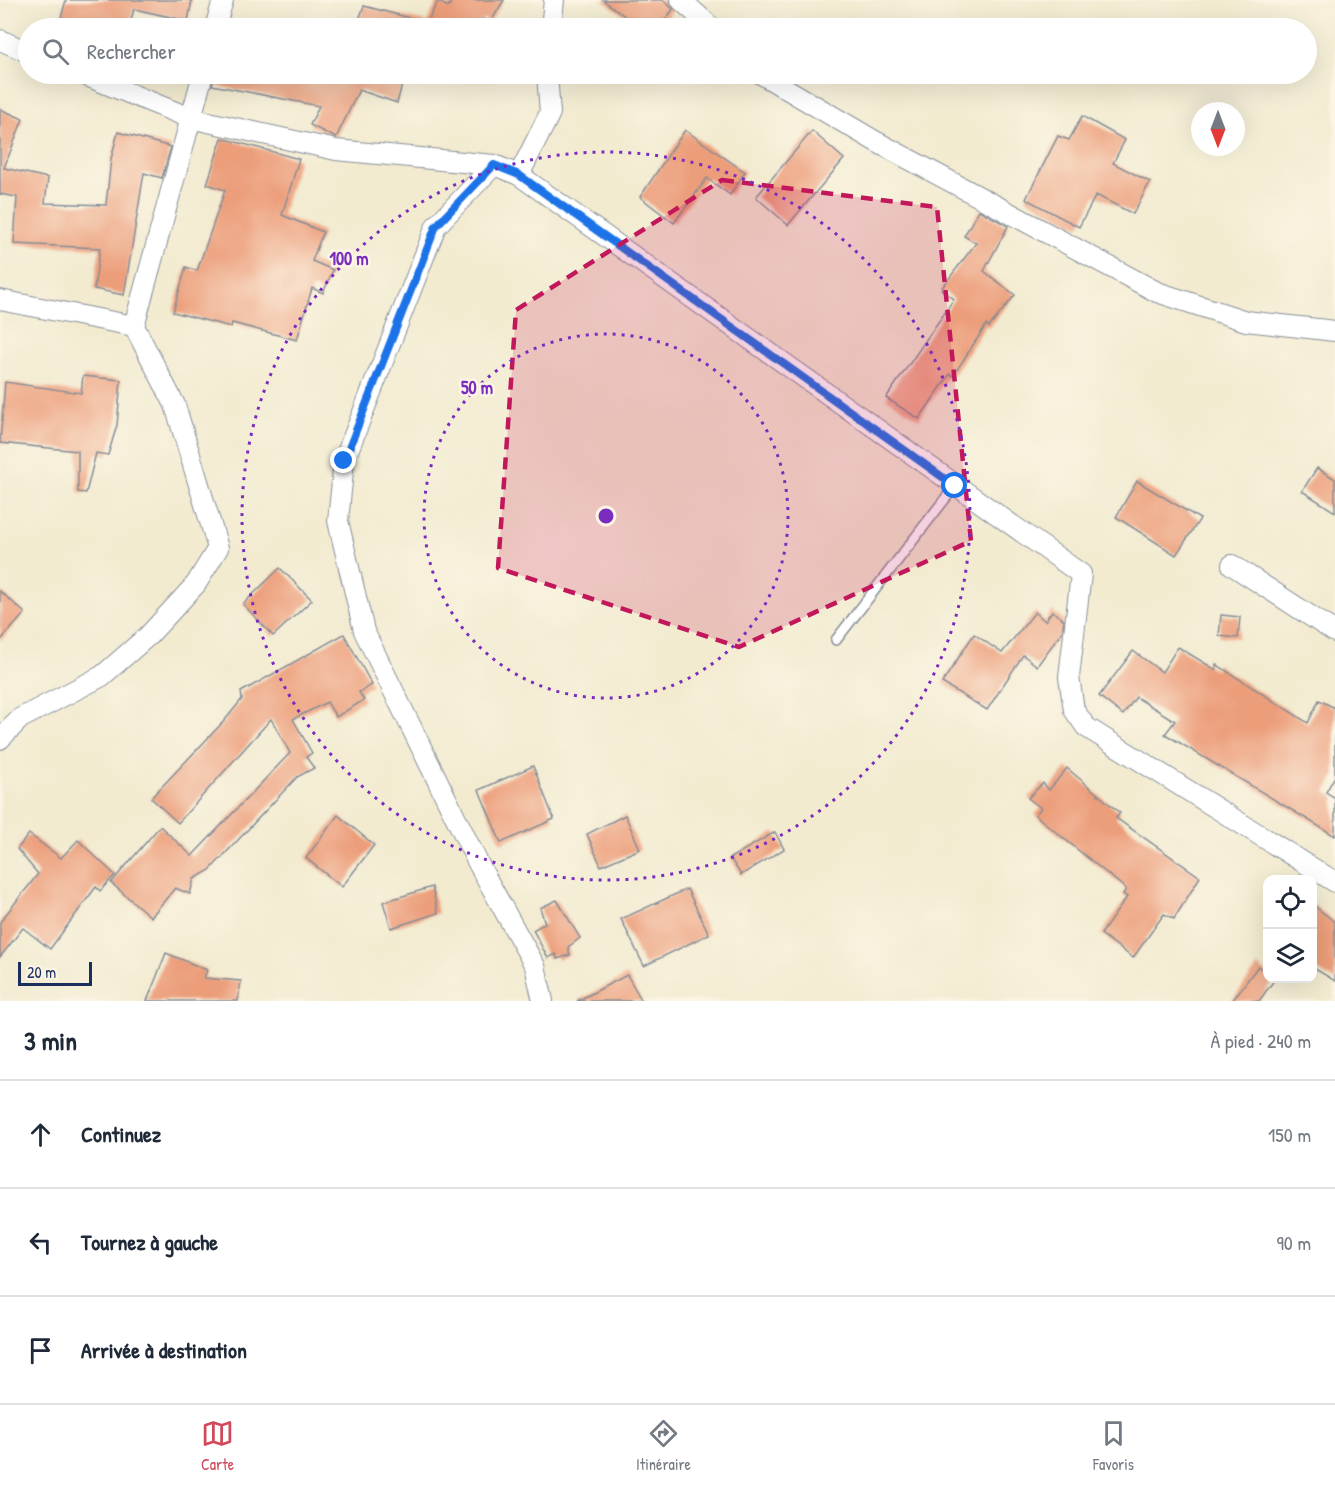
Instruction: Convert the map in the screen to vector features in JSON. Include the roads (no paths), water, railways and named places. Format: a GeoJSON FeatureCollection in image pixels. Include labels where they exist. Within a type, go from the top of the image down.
{"type":"FeatureCollection","features":[{"type":"Feature","properties":{"kind":"street"},"geometry":{"type":"LineString","coordinates":[[218,18],[223,0]]}},
{"type":"Feature","properties":{"kind":"street"},"geometry":{"type":"LineString","coordinates":[[551,18],[554,0]]}},
{"type":"Feature","properties":{"kind":"street"},"geometry":{"type":"LineString","coordinates":[[681,0],[701,18]]}},
{"type":"Feature","properties":{"kind":"street"},"geometry":{"type":"LineString","coordinates":[[0,40],[18,48]]}},
{"type":"Feature","properties":{"kind":"street"},"geometry":{"type":"LineString","coordinates":[[107,84],[190,117],[336,150],[494,165],[519,175],[1081,574],[1069,677],[1074,710],[1086,727],[1335,882]]}},
{"type":"Feature","properties":{"kind":"street"},"geometry":{"type":"LineString","coordinates":[[0,739],[21,718],[102,676],[149,635],[196,584],[218,548],[175,405],[134,326],[200,84]]}},
{"type":"Feature","properties":{"kind":"street"},"geometry":{"type":"LineString","coordinates":[[519,175],[550,113],[548,84]]}},
{"type":"Feature","properties":{"kind":"street"},"geometry":{"type":"LineString","coordinates":[[778,84],[875,141],[1157,292],[1246,321],[1335,330]]}},
{"type":"Feature","properties":{"kind":"street"},"geometry":{"type":"LineString","coordinates":[[494,165],[436,226],[344,461],[338,521],[364,631],[479,865],[535,966],[543,1001]]}},
{"type":"Feature","properties":{"kind":"street"},"geometry":{"type":"LineString","coordinates":[[0,300],[134,326]]}},
{"type":"Feature","properties":{"kind":"street"},"geometry":{"type":"LineString","coordinates":[[1232,565],[1335,632]]}},
{"type":"Feature","properties":{"kind":"lane"},"geometry":{"type":"LineString","coordinates":[[836,640],[955,486]]}}]}
